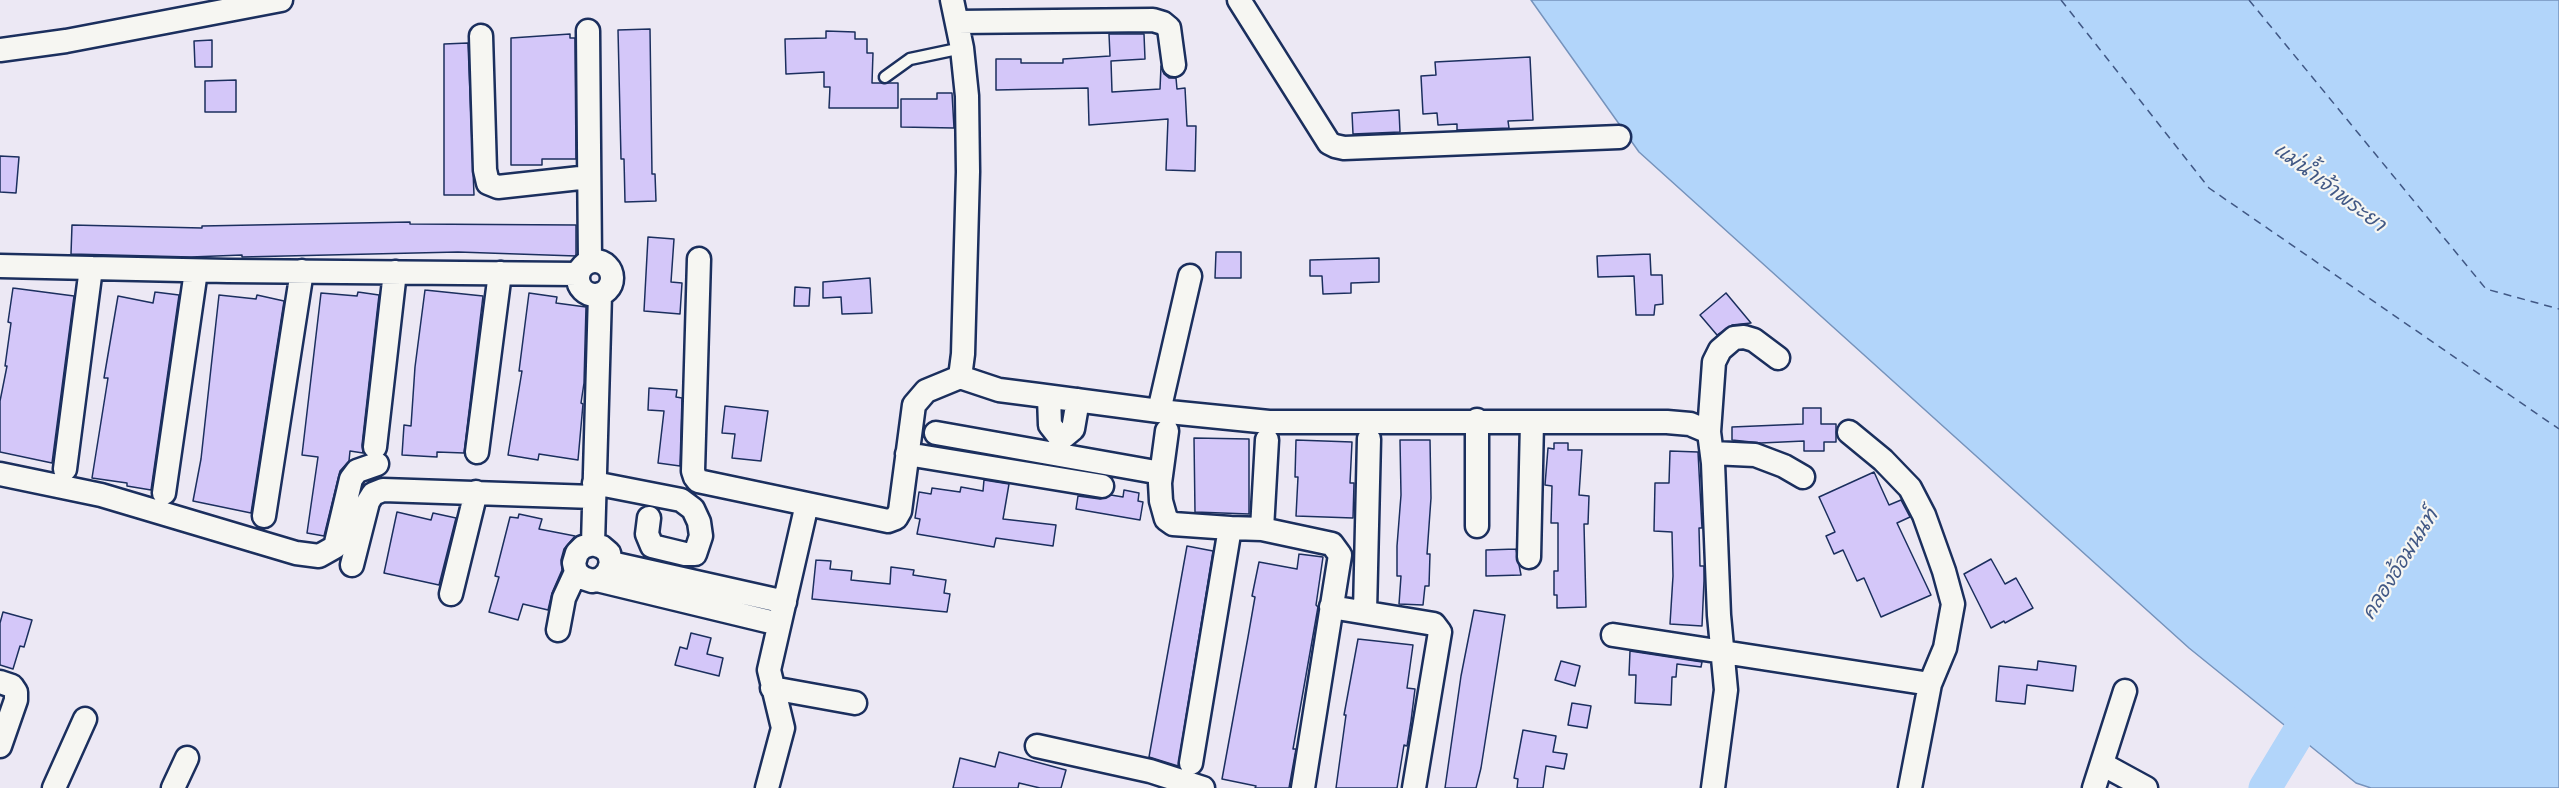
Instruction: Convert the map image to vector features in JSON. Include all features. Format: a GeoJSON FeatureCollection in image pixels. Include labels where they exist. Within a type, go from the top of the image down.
{"type":"FeatureCollection","features":[{"type":"Feature","properties":{"kind":"street"},"geometry":{"type":"LineString","coordinates":[[0,50],[66,41],[281,0]]}},
{"type":"Feature","properties":{"kind":"street"},"geometry":{"type":"LineString","coordinates":[[952,0],[962,48],[967,96],[968,172],[963,354],[960,377]]}},
{"type":"Feature","properties":{"kind":"street"},"geometry":{"type":"LineString","coordinates":[[1239,0],[1329,143],[1335,146],[1344,148],[1619,137]]}},
{"type":"Feature","properties":{"kind":"street"},"geometry":{"type":"LineString","coordinates":[[957,22],[1153,20],[1169,28],[1174,65]]}},
{"type":"Feature","properties":{"kind":"street"},"geometry":{"type":"LineString","coordinates":[[588,31],[589,177],[584,268],[578,283],[591,295],[600,294],[593,544]]}},
{"type":"Feature","properties":{"kind":"street"},"geometry":{"type":"LineString","coordinates":[[481,36],[485,170],[488,183],[498,187],[589,177]]}},
{"type":"Feature","properties":{"kind":"street"},"geometry":{"type":"LineString","coordinates":[[699,258],[693,471],[695,477],[699,481],[888,521],[896,518],[900,511],[914,405],[919,396],[926,391],[960,377],[999,390],[1078,400],[1162,421],[1477,420],[1690,424],[1710,442],[1737,453],[1755,455],[1784,466],[1803,477]]}},
{"type":"Feature","properties":{"kind":"street"},"geometry":{"type":"LineString","coordinates":[[0,266],[196,271],[500,273],[584,268]]}},
{"type":"Feature","properties":{"kind":"street"},"geometry":{"type":"LineString","coordinates":[[65,469],[91,268]]}},
{"type":"Feature","properties":{"kind":"street"},"geometry":{"type":"LineString","coordinates":[[164,493],[196,271]]}},
{"type":"Feature","properties":{"kind":"street"},"geometry":{"type":"LineString","coordinates":[[264,516],[302,272]]}},
{"type":"Feature","properties":{"kind":"street"},"geometry":{"type":"LineString","coordinates":[[0,474],[101,495],[296,552],[319,556],[335,547],[351,479],[376,455],[395,272]]}},
{"type":"Feature","properties":{"kind":"street"},"geometry":{"type":"LineString","coordinates":[[477,452],[500,273]]}},
{"type":"Feature","properties":{"kind":"street"},"geometry":{"type":"LineString","coordinates":[[1190,276],[1162,421],[1161,501],[1166,519],[1173,524],[1262,529],[1332,543],[1340,555],[1303,788]]}},
{"type":"Feature","properties":{"kind":"street"},"geometry":{"type":"LineString","coordinates":[[1713,788],[1726,690],[1719,615],[1710,442],[1714,362],[1720,350],[1734,338],[1744,337],[1754,340],[1778,358]]}},
{"type":"Feature","properties":{"kind":"street"},"geometry":{"type":"LineString","coordinates":[[1049,397],[1050,425],[1060,447]]}},
{"type":"Feature","properties":{"kind":"street"},"geometry":{"type":"LineString","coordinates":[[1060,447],[1072,429],[1078,400]]}},
{"type":"Feature","properties":{"kind":"street"},"geometry":{"type":"LineString","coordinates":[[1477,420],[1477,526]]}},
{"type":"Feature","properties":{"kind":"street"},"geometry":{"type":"LineString","coordinates":[[1530,557],[1532,422]]}},
{"type":"Feature","properties":{"kind":"street"},"geometry":{"type":"LineString","coordinates":[[1849,432],[1883,460],[1910,488],[1924,515],[1953,604],[1945,648],[1930,684],[1910,788]]}},
{"type":"Feature","properties":{"kind":"street"},"geometry":{"type":"LineString","coordinates":[[936,433],[1060,447],[1161,473]]}},
{"type":"Feature","properties":{"kind":"street"},"geometry":{"type":"LineString","coordinates":[[1365,612],[1369,439]]}},
{"type":"Feature","properties":{"kind":"street"},"geometry":{"type":"LineString","coordinates":[[1262,529],[1267,440]]}},
{"type":"Feature","properties":{"kind":"street"},"geometry":{"type":"LineString","coordinates":[[907,454],[1102,486]]}},
{"type":"Feature","properties":{"kind":"street"},"geometry":{"type":"LineString","coordinates":[[352,565],[368,502],[373,494],[388,488],[476,492],[594,490],[681,500],[693,509],[699,522],[701,536],[695,554],[685,554],[652,546],[647,534],[649,518]]}},
{"type":"Feature","properties":{"kind":"street"},"geometry":{"type":"LineString","coordinates":[[452,594],[476,492]]}},
{"type":"Feature","properties":{"kind":"street"},"geometry":{"type":"LineString","coordinates":[[767,788],[783,728],[769,670],[807,504]]}},
{"type":"Feature","properties":{"kind":"street"},"geometry":{"type":"LineString","coordinates":[[1191,763],[1230,528]]}},
{"type":"Feature","properties":{"kind":"street"},"geometry":{"type":"LineString","coordinates":[[558,630],[564,598],[595,571],[609,554],[602,547],[593,544],[583,547],[576,553],[574,563],[595,571],[779,624]]}},
{"type":"Feature","properties":{"kind":"street"},"geometry":{"type":"LineString","coordinates":[[595,571],[785,602]]}},
{"type":"Feature","properties":{"kind":"street"},"geometry":{"type":"LineString","coordinates":[[1331,607],[1434,624],[1440,632],[1414,788]]}},
{"type":"Feature","properties":{"kind":"street"},"geometry":{"type":"LineString","coordinates":[[1613,635],[1930,684]]}},
{"type":"Feature","properties":{"kind":"street"},"geometry":{"type":"LineString","coordinates":[[0,682],[12,686],[16,692],[16,700],[0,746]]}},
{"type":"Feature","properties":{"kind":"street"},"geometry":{"type":"LineString","coordinates":[[772,688],[855,703]]}},
{"type":"Feature","properties":{"kind":"street"},"geometry":{"type":"LineString","coordinates":[[2094,788],[2125,692]]}},
{"type":"Feature","properties":{"kind":"street"},"geometry":{"type":"LineString","coordinates":[[54,788],[85,718]]}},
{"type":"Feature","properties":{"kind":"street"},"geometry":{"type":"LineString","coordinates":[[1037,746],[1134,778],[1203,788]]}},
{"type":"Feature","properties":{"kind":"street"},"geometry":{"type":"LineString","coordinates":[[173,788],[186,758]]}},
{"type":"Feature","properties":{"kind":"street"},"geometry":{"type":"LineString","coordinates":[[2102,764],[2146,788]]}},
{"type":"Feature","properties":{"kind":"lane"},"geometry":{"type":"LineString","coordinates":[[885,77],[910,59],[962,48]]}},
{"type":"Feature","properties":{"kind":"water","name":"แม่น้ำเจ้าพระยา"},"geometry":{"type":"Polygon","coordinates":[[[1531,0],[2559,0],[2559,788],[2371,788],[2356,783],[2189,648],[1639,152],[1531,0]]]}},
{"type":"Feature","properties":{"kind":"building"},"geometry":{"type":"Polygon","coordinates":[[[650,29],[652,174],[655,174],[656,201],[625,202],[624,159],[621,159],[618,30],[650,29]]]}},
{"type":"Feature","properties":{"kind":"building"},"geometry":{"type":"Polygon","coordinates":[[[826,31],[855,32],[855,39],[867,39],[867,53],[873,53],[872,83],[898,83],[898,108],[829,108],[830,87],[824,87],[824,72],[786,74],[785,39],[826,38],[826,31]]]}},
{"type":"Feature","properties":{"kind":"building"},"geometry":{"type":"Polygon","coordinates":[[[570,34],[570,38],[575,38],[576,159],[542,159],[542,165],[511,165],[511,38],[570,34]]]}},
{"type":"Feature","properties":{"kind":"building"},"geometry":{"type":"Polygon","coordinates":[[[1109,34],[1144,34],[1145,59],[1111,61],[1112,92],[1160,89],[1161,66],[1164,74],[1169,78],[1176,78],[1177,89],[1185,88],[1187,126],[1196,126],[1195,171],[1166,170],[1168,119],[1089,125],[1088,88],[996,90],[996,59],[1021,59],[1021,63],[1063,63],[1063,59],[1110,56],[1109,34]]]}},
{"type":"Feature","properties":{"kind":"building"},"geometry":{"type":"Polygon","coordinates":[[[212,40],[212,67],[195,67],[194,41],[212,40]]]}},
{"type":"Feature","properties":{"kind":"building"},"geometry":{"type":"Polygon","coordinates":[[[468,43],[474,195],[444,195],[444,44],[468,43]]]}},
{"type":"Feature","properties":{"kind":"building"},"geometry":{"type":"Polygon","coordinates":[[[1530,57],[1533,120],[1508,121],[1509,128],[1457,130],[1457,124],[1438,125],[1437,113],[1423,114],[1421,76],[1436,75],[1435,62],[1530,57]]]}},
{"type":"Feature","properties":{"kind":"building"},"geometry":{"type":"Polygon","coordinates":[[[236,80],[236,112],[205,112],[205,81],[236,80]]]}},
{"type":"Feature","properties":{"kind":"building"},"geometry":{"type":"Polygon","coordinates":[[[937,93],[952,93],[954,128],[901,127],[901,99],[937,99],[937,93]]]}},
{"type":"Feature","properties":{"kind":"building"},"geometry":{"type":"Polygon","coordinates":[[[1399,110],[1400,132],[1353,134],[1352,113],[1399,110]]]}},
{"type":"Feature","properties":{"kind":"building"},"geometry":{"type":"Polygon","coordinates":[[[0,156],[19,157],[16,193],[0,192],[0,156]]]}},
{"type":"Feature","properties":{"kind":"building"},"geometry":{"type":"Polygon","coordinates":[[[410,222],[410,224],[576,225],[576,256],[458,252],[242,257],[242,255],[191,257],[71,254],[72,225],[202,228],[202,226],[410,222]]]}},
{"type":"Feature","properties":{"kind":"building"},"geometry":{"type":"Polygon","coordinates":[[[648,237],[674,239],[671,282],[682,283],[680,314],[644,311],[648,237]]]}},
{"type":"Feature","properties":{"kind":"building"},"geometry":{"type":"Polygon","coordinates":[[[1216,252],[1241,252],[1241,278],[1215,278],[1216,252]]]}},
{"type":"Feature","properties":{"kind":"building"},"geometry":{"type":"Polygon","coordinates":[[[1650,254],[1651,275],[1662,275],[1663,304],[1655,305],[1654,315],[1636,315],[1634,276],[1598,277],[1597,256],[1650,254]]]}},
{"type":"Feature","properties":{"kind":"building"},"geometry":{"type":"Polygon","coordinates":[[[1379,258],[1379,282],[1351,283],[1351,293],[1323,294],[1322,276],[1310,276],[1310,260],[1379,258]]]}},
{"type":"Feature","properties":{"kind":"building"},"geometry":{"type":"Polygon","coordinates":[[[870,278],[872,313],[842,314],[841,297],[823,298],[823,282],[870,278]]]}},
{"type":"Feature","properties":{"kind":"building"},"geometry":{"type":"Polygon","coordinates":[[[795,287],[810,288],[809,306],[794,306],[795,287]]]}},
{"type":"Feature","properties":{"kind":"building"},"geometry":{"type":"Polygon","coordinates":[[[13,288],[74,296],[52,463],[0,452],[0,401],[7,366],[5,366],[11,323],[8,322],[13,288]]]}},
{"type":"Feature","properties":{"kind":"building"},"geometry":{"type":"Polygon","coordinates":[[[425,290],[483,296],[464,453],[437,452],[437,457],[402,455],[404,425],[411,426],[415,367],[425,290]]]}},
{"type":"Feature","properties":{"kind":"building"},"geometry":{"type":"Polygon","coordinates":[[[155,292],[179,295],[151,490],[127,486],[127,483],[92,478],[108,378],[104,378],[118,296],[153,303],[155,292]]]}},
{"type":"Feature","properties":{"kind":"building"},"geometry":{"type":"Polygon","coordinates":[[[358,292],[379,295],[362,445],[363,453],[350,451],[349,461],[340,471],[324,536],[307,533],[318,457],[302,455],[321,293],[357,296],[358,292]]]}},
{"type":"Feature","properties":{"kind":"building"},"geometry":{"type":"Polygon","coordinates":[[[529,293],[557,297],[556,303],[586,307],[584,383],[581,403],[583,404],[578,460],[539,454],[538,460],[508,455],[522,371],[519,371],[529,293]]]}},
{"type":"Feature","properties":{"kind":"building"},"geometry":{"type":"Polygon","coordinates":[[[1726,293],[1751,323],[1732,325],[1717,335],[1700,315],[1726,293]]]}},
{"type":"Feature","properties":{"kind":"building"},"geometry":{"type":"Polygon","coordinates":[[[219,295],[256,299],[257,295],[284,301],[251,513],[193,501],[201,459],[219,295]]]}},
{"type":"Feature","properties":{"kind":"building"},"geometry":{"type":"Polygon","coordinates":[[[649,388],[677,390],[676,397],[682,398],[680,466],[658,463],[664,411],[648,410],[649,388]]]}},
{"type":"Feature","properties":{"kind":"building"},"geometry":{"type":"Polygon","coordinates":[[[725,406],[768,411],[761,461],[732,458],[735,434],[722,433],[725,406]]]}},
{"type":"Feature","properties":{"kind":"building"},"geometry":{"type":"Polygon","coordinates":[[[1803,408],[1821,408],[1821,424],[1836,424],[1836,442],[1824,442],[1824,451],[1804,451],[1804,441],[1761,443],[1732,440],[1732,427],[1803,424],[1803,408]]]}},
{"type":"Feature","properties":{"kind":"building"},"geometry":{"type":"Polygon","coordinates":[[[1194,438],[1249,439],[1249,514],[1195,512],[1194,438]]]}},
{"type":"Feature","properties":{"kind":"building"},"geometry":{"type":"Polygon","coordinates":[[[1296,440],[1352,442],[1350,483],[1354,483],[1353,518],[1296,516],[1298,477],[1295,477],[1296,440]]]}},
{"type":"Feature","properties":{"kind":"building"},"geometry":{"type":"Polygon","coordinates":[[[1400,440],[1430,440],[1431,498],[1427,554],[1430,554],[1429,586],[1425,586],[1423,605],[1399,604],[1401,576],[1397,576],[1397,546],[1401,495],[1400,440]]]}},
{"type":"Feature","properties":{"kind":"building"},"geometry":{"type":"Polygon","coordinates":[[[1554,443],[1568,443],[1568,450],[1582,450],[1579,495],[1589,496],[1588,524],[1584,524],[1586,607],[1557,608],[1557,595],[1554,595],[1554,571],[1558,571],[1558,523],[1551,523],[1552,486],[1545,485],[1548,448],[1554,449],[1554,443]]]}},
{"type":"Feature","properties":{"kind":"building"},"geometry":{"type":"Polygon","coordinates":[[[1670,451],[1698,452],[1702,528],[1699,528],[1700,566],[1704,566],[1702,626],[1670,624],[1673,576],[1672,532],[1654,531],[1655,483],[1669,483],[1670,451]]]}},
{"type":"Feature","properties":{"kind":"building"},"geometry":{"type":"Polygon","coordinates":[[[1874,472],[1889,505],[1901,500],[1910,517],[1897,523],[1931,595],[1881,617],[1864,578],[1857,581],[1843,550],[1834,554],[1826,536],[1835,532],[1819,497],[1874,472]]]}},
{"type":"Feature","properties":{"kind":"building"},"geometry":{"type":"Polygon","coordinates":[[[984,480],[1009,484],[1003,519],[1056,525],[1053,546],[996,538],[994,547],[917,534],[920,519],[915,518],[919,492],[931,494],[932,488],[960,492],[961,487],[983,491],[984,480]]]}},
{"type":"Feature","properties":{"kind":"building"},"geometry":{"type":"Polygon","coordinates":[[[1124,490],[1139,493],[1138,501],[1143,502],[1140,520],[1076,509],[1078,496],[1100,499],[1111,495],[1123,497],[1124,490]]]}},
{"type":"Feature","properties":{"kind":"building"},"geometry":{"type":"Polygon","coordinates":[[[397,512],[431,520],[433,513],[456,518],[439,585],[384,573],[397,512]]]}},
{"type":"Feature","properties":{"kind":"building"},"geometry":{"type":"Polygon","coordinates":[[[519,514],[542,519],[539,529],[575,536],[564,549],[561,560],[562,570],[552,593],[548,610],[523,604],[518,620],[489,612],[499,577],[495,576],[510,517],[518,518],[519,514]]]}},
{"type":"Feature","properties":{"kind":"building"},"geometry":{"type":"Polygon","coordinates":[[[1187,546],[1213,551],[1178,766],[1149,757],[1187,546]]]}},
{"type":"Feature","properties":{"kind":"building"},"geometry":{"type":"Polygon","coordinates":[[[1516,549],[1521,575],[1486,576],[1486,550],[1516,549]]]}},
{"type":"Feature","properties":{"kind":"building"},"geometry":{"type":"Polygon","coordinates":[[[1299,554],[1323,557],[1316,605],[1318,607],[1293,749],[1296,749],[1289,788],[1255,788],[1256,786],[1222,779],[1255,597],[1252,596],[1259,562],[1297,569],[1299,554]]]}},
{"type":"Feature","properties":{"kind":"building"},"geometry":{"type":"Polygon","coordinates":[[[1991,559],[2005,584],[2016,578],[2033,608],[1991,628],[1964,574],[1991,559]]]}},
{"type":"Feature","properties":{"kind":"building"},"geometry":{"type":"Polygon","coordinates":[[[816,560],[831,561],[830,569],[852,571],[851,580],[890,584],[891,567],[914,570],[913,575],[946,580],[944,593],[950,594],[947,612],[812,599],[816,560]]]}},
{"type":"Feature","properties":{"kind":"building"},"geometry":{"type":"Polygon","coordinates":[[[1474,610],[1505,615],[1481,768],[1476,788],[1445,788],[1461,676],[1474,610]]]}},
{"type":"Feature","properties":{"kind":"building"},"geometry":{"type":"Polygon","coordinates":[[[3,612],[32,620],[24,647],[20,646],[13,669],[0,665],[0,623],[3,612]]]}},
{"type":"Feature","properties":{"kind":"building"},"geometry":{"type":"Polygon","coordinates":[[[691,633],[711,638],[707,654],[723,658],[719,676],[675,665],[680,647],[687,649],[691,633]]]}},
{"type":"Feature","properties":{"kind":"building"},"geometry":{"type":"Polygon","coordinates":[[[1358,639],[1413,645],[1407,688],[1415,689],[1407,746],[1404,745],[1397,788],[1336,788],[1346,715],[1344,715],[1358,639]]]}},
{"type":"Feature","properties":{"kind":"building"},"geometry":{"type":"Polygon","coordinates":[[[1630,651],[1702,662],[1701,667],[1677,664],[1676,677],[1672,677],[1671,705],[1635,703],[1636,675],[1629,675],[1630,651]]]}},
{"type":"Feature","properties":{"kind":"building"},"geometry":{"type":"Polygon","coordinates":[[[1561,661],[1580,666],[1575,686],[1555,680],[1561,661]]]}},
{"type":"Feature","properties":{"kind":"building"},"geometry":{"type":"Polygon","coordinates":[[[2038,661],[2076,666],[2073,691],[2027,685],[2025,704],[1996,701],[1999,666],[2037,670],[2038,661]]]}},
{"type":"Feature","properties":{"kind":"building"},"geometry":{"type":"Polygon","coordinates":[[[1572,703],[1591,706],[1587,728],[1568,725],[1572,703]]]}},
{"type":"Feature","properties":{"kind":"building"},"geometry":{"type":"Polygon","coordinates":[[[1523,730],[1556,736],[1553,752],[1567,754],[1564,769],[1546,766],[1543,788],[1517,788],[1518,779],[1514,778],[1523,730]]]}},
{"type":"Feature","properties":{"kind":"building"},"geometry":{"type":"Polygon","coordinates":[[[999,752],[1066,770],[1061,788],[1040,788],[1019,783],[1018,788],[953,788],[960,758],[995,767],[999,752]]]}},
{"type":"Feature","properties":{"kind":"waterway","name":"คลองอ้อมนนท์"},"geometry":{"type":"LineString","coordinates":[[2265,788],[2320,697]]}},
{"type":"Feature","properties":{"kind":"ferry route"},"geometry":{"type":"LineString","coordinates":[[2061,0],[2209,188],[2559,429]]}},
{"type":"Feature","properties":{"kind":"ferry route"},"geometry":{"type":"LineString","coordinates":[[2249,0],[2486,289],[2559,309]]}}]}
